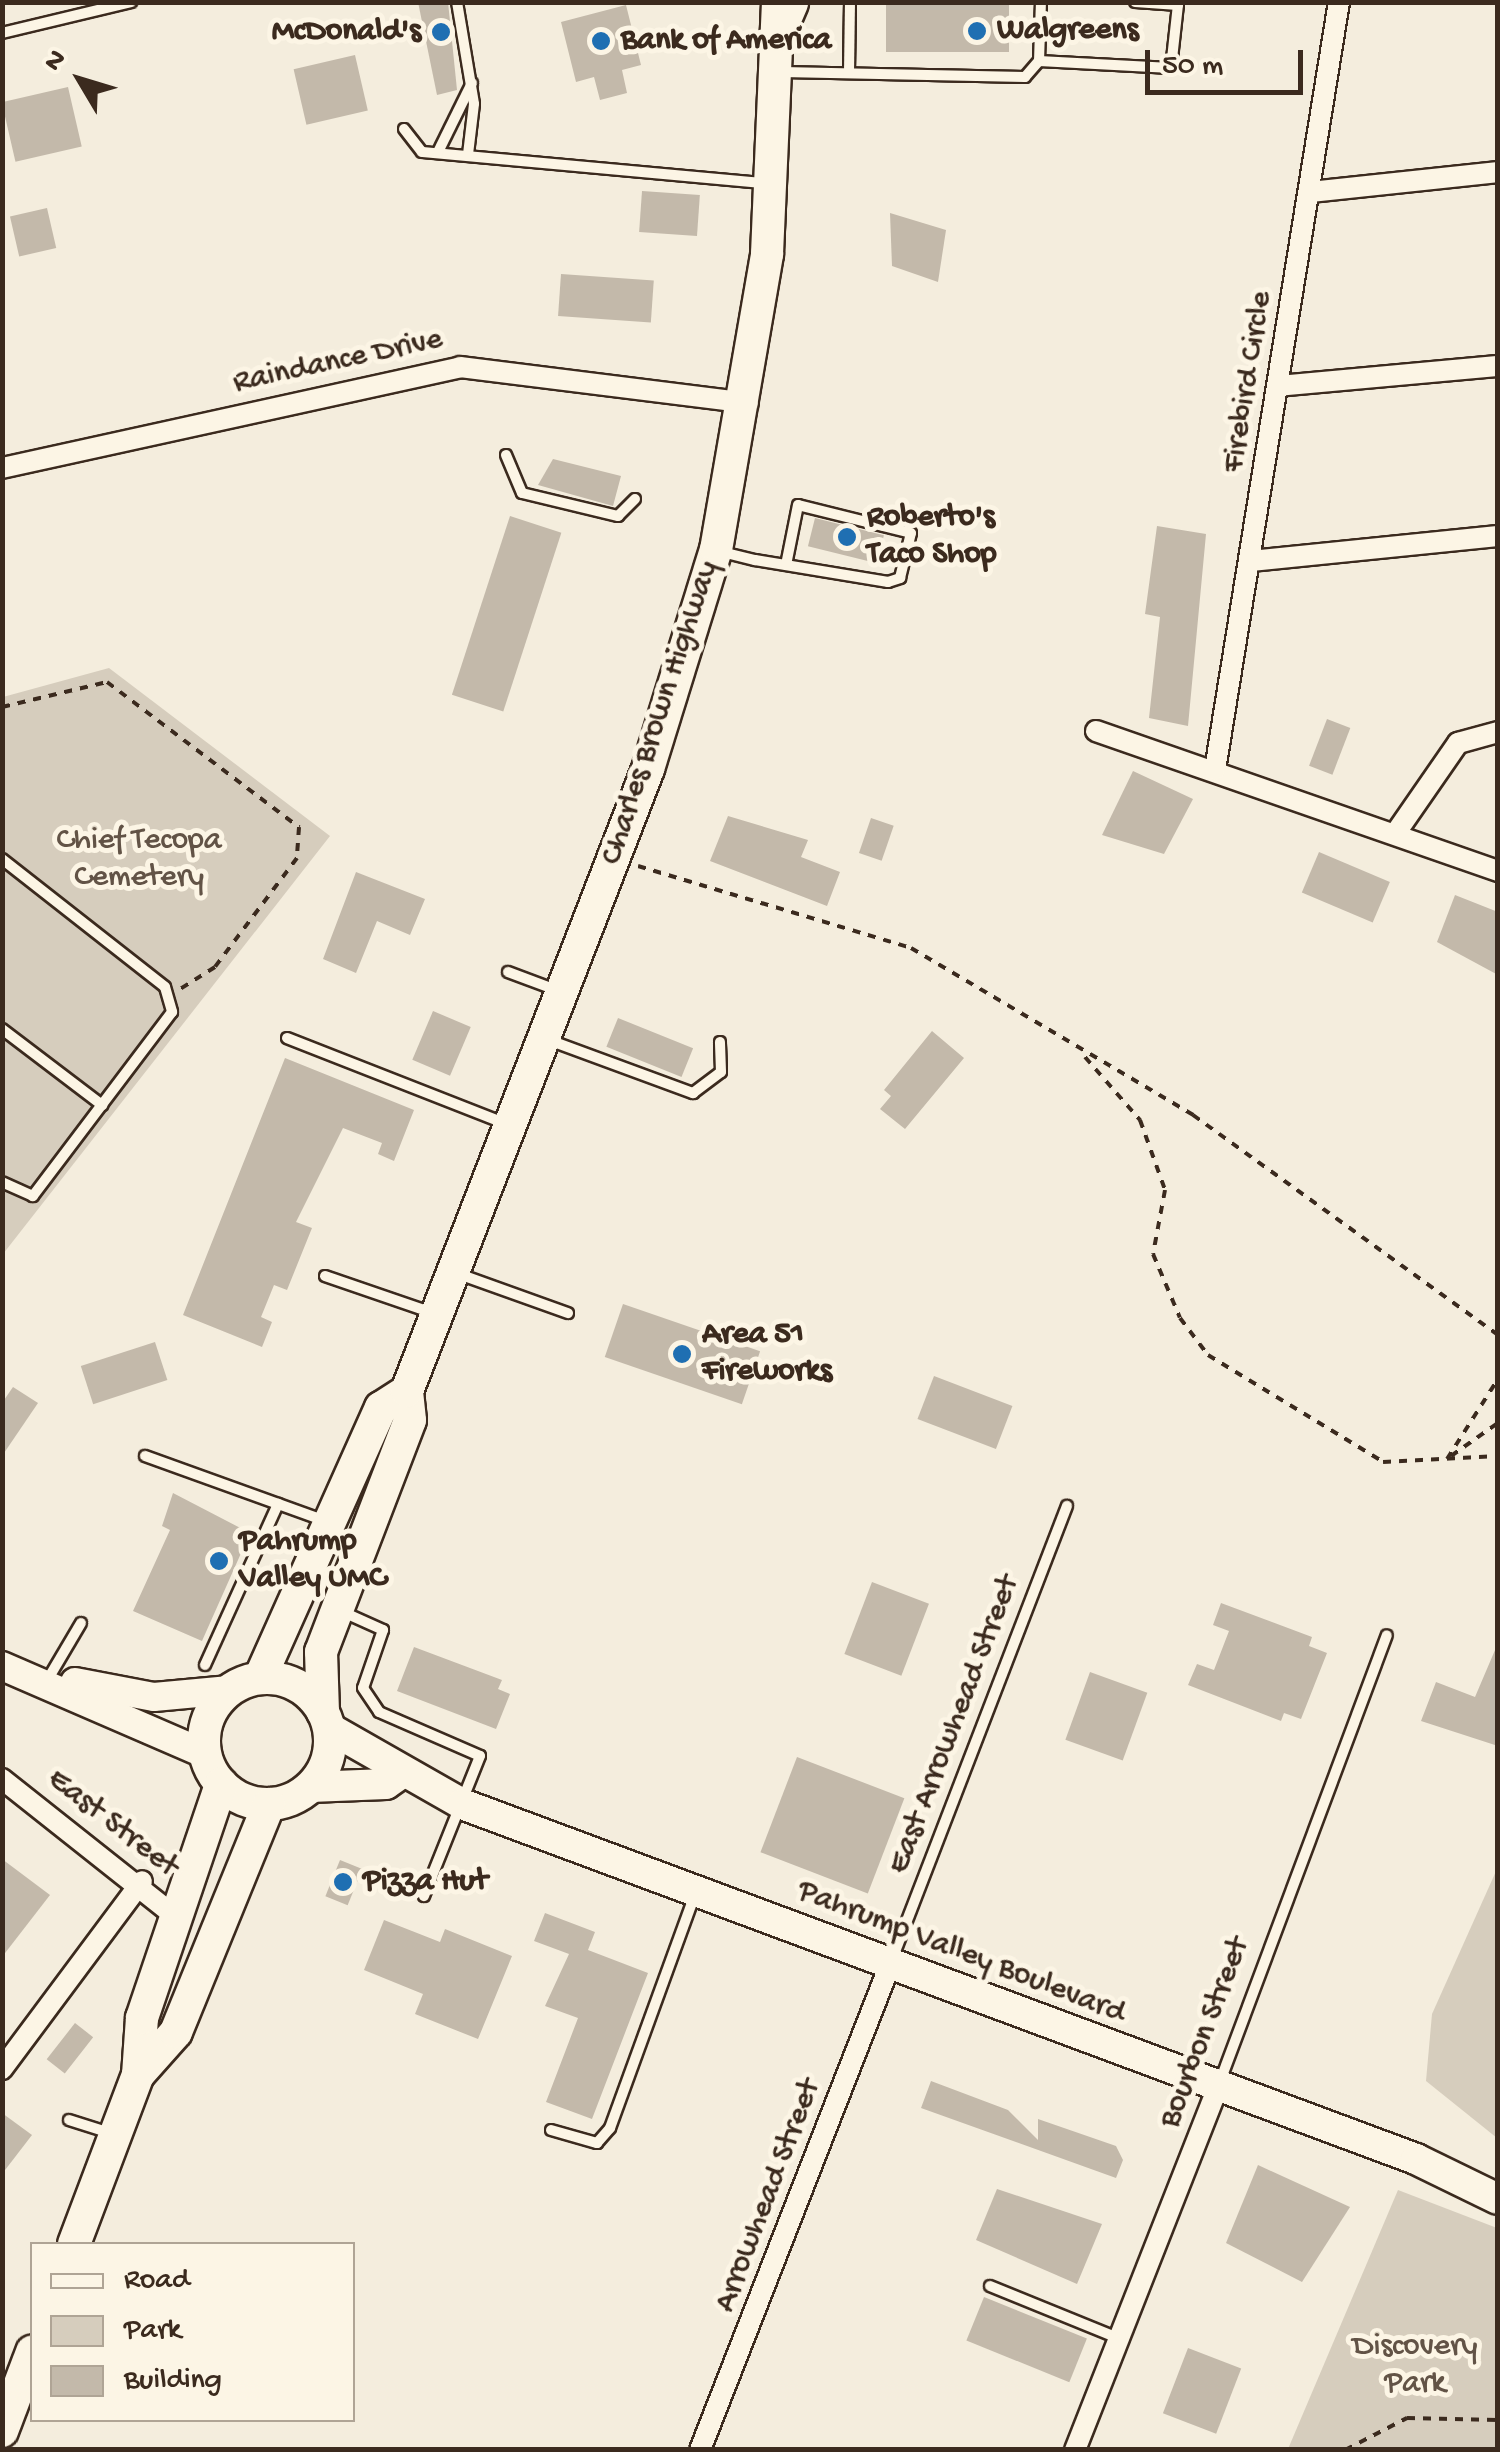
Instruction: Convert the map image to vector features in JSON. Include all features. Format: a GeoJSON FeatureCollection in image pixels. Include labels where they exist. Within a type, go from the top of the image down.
{"type":"FeatureCollection","features":[{"type":"Feature","properties":{"kind":"main road","name":"Charles Brown Highway"},"geometry":{"type":"LineString","coordinates":[[326,1720],[320,1652],[410,1420],[407,1390],[615,856],[716,550],[748,403],[774,184],[783,10]]}},
{"type":"Feature","properties":{"kind":"main road","name":"Charles Brown Highway"},"geometry":{"type":"LineString","coordinates":[[245,1684],[332,1523],[381,1408],[407,1390]]}},
{"type":"Feature","properties":{"kind":"main road"},"geometry":{"type":"LineString","coordinates":[[270,1804],[220,1784],[205,1754],[208,1718],[245,1684],[296,1685],[326,1720],[323,1770],[310,1787]]}},
{"type":"Feature","properties":{"kind":"main road","name":"Pahrump Valley Boulevard"},"geometry":{"type":"LineString","coordinates":[[326,1720],[400,1775],[462,1804],[890,1962],[1217,2089],[1416,2159],[1498,2199]]}},
{"type":"Feature","properties":{"kind":"main road"},"geometry":{"type":"LineString","coordinates":[[138,2075],[176,2032],[270,1804],[310,1787],[386,1784],[400,1775]]}},
{"type":"Feature","properties":{"kind":"main road"},"geometry":{"type":"LineString","coordinates":[[75,2242],[138,2075],[142,2018],[181,1922],[220,1784]]}},
{"type":"Feature","properties":{"kind":"main road"},"geometry":{"type":"LineString","coordinates":[[2,2431],[30,2357]]}},
{"type":"Feature","properties":{"kind":"street","name":"Firebird Circle"},"geometry":{"type":"LineString","coordinates":[[1215,770],[1339,2]]}},
{"type":"Feature","properties":{"kind":"street"},"geometry":{"type":"LineString","coordinates":[[1311,192],[1498,172]]}},
{"type":"Feature","properties":{"kind":"street"},"geometry":{"type":"LineString","coordinates":[[1278,386],[1498,366]]}},
{"type":"Feature","properties":{"kind":"street","name":"Raindance Drive"},"geometry":{"type":"LineString","coordinates":[[2,468],[460,367],[748,403]]}},
{"type":"Feature","properties":{"kind":"street"},"geometry":{"type":"LineString","coordinates":[[1251,561],[1498,536]]}},
{"type":"Feature","properties":{"kind":"street"},"geometry":{"type":"LineString","coordinates":[[1096,731],[1498,871]]}},
{"type":"Feature","properties":{"kind":"street"},"geometry":{"type":"LineString","coordinates":[[1395,834],[1458,743],[1498,732]]}},
{"type":"Feature","properties":{"kind":"street"},"geometry":{"type":"LineString","coordinates":[[2,1666],[48,1680],[205,1754]]}},
{"type":"Feature","properties":{"kind":"street"},"geometry":{"type":"LineString","coordinates":[[48,1680],[154,1696],[245,1684]]}},
{"type":"Feature","properties":{"kind":"street","name":"East Street"},"geometry":{"type":"LineString","coordinates":[[2,1778],[142,1881],[181,1922]]}},
{"type":"Feature","properties":{"kind":"street"},"geometry":{"type":"LineString","coordinates":[[2,2069],[142,1881]]}},
{"type":"Feature","properties":{"kind":"street","name":"Arrowhead Street"},"geometry":{"type":"LineString","coordinates":[[700,2450],[890,1962]]}},
{"type":"Feature","properties":{"kind":"street","name":"Bourbon Street"},"geometry":{"type":"LineString","coordinates":[[1075,2450],[1217,2089]]}},
{"type":"Feature","properties":{"kind":"lane"},"geometry":{"type":"LineString","coordinates":[[2,33],[131,2]]}},
{"type":"Feature","properties":{"kind":"lane"},"geometry":{"type":"LineString","coordinates":[[457,2],[472,83],[468,154]]}},
{"type":"Feature","properties":{"kind":"lane"},"geometry":{"type":"LineString","coordinates":[[849,72],[850,2]]}},
{"type":"Feature","properties":{"kind":"lane"},"geometry":{"type":"LineString","coordinates":[[782,72],[1025,77],[1039,60],[1041,2]]}},
{"type":"Feature","properties":{"kind":"lane"},"geometry":{"type":"LineString","coordinates":[[1039,60],[1171,68],[1178,5],[1135,2]]}},
{"type":"Feature","properties":{"kind":"lane"},"geometry":{"type":"LineString","coordinates":[[438,152],[472,83]]}},
{"type":"Feature","properties":{"kind":"lane"},"geometry":{"type":"LineString","coordinates":[[404,130],[422,152],[774,184]]}},
{"type":"Feature","properties":{"kind":"lane"},"geometry":{"type":"LineString","coordinates":[[506,456],[522,492],[618,516],[636,499]]}},
{"type":"Feature","properties":{"kind":"lane"},"geometry":{"type":"LineString","coordinates":[[716,550],[786,565],[888,582],[900,578],[911,533],[798,505],[786,565]]}},
{"type":"Feature","properties":{"kind":"lane"},"geometry":{"type":"LineString","coordinates":[[2,859],[165,987],[172,1012],[33,1196],[2,1182]]}},
{"type":"Feature","properties":{"kind":"lane"},"geometry":{"type":"LineString","coordinates":[[508,972],[563,992]]}},
{"type":"Feature","properties":{"kind":"lane"},"geometry":{"type":"LineString","coordinates":[[2,1028],[102,1105]]}},
{"type":"Feature","properties":{"kind":"lane"},"geometry":{"type":"LineString","coordinates":[[287,1038],[512,1126]]}},
{"type":"Feature","properties":{"kind":"lane"},"geometry":{"type":"LineString","coordinates":[[545,1038],[694,1093],[722,1072],[720,1042]]}},
{"type":"Feature","properties":{"kind":"lane"},"geometry":{"type":"LineString","coordinates":[[455,1273],[568,1314]]}},
{"type":"Feature","properties":{"kind":"lane"},"geometry":{"type":"LineString","coordinates":[[325,1276],[439,1314]]}},
{"type":"Feature","properties":{"kind":"lane"},"geometry":{"type":"LineString","coordinates":[[145,1456],[332,1523]]}},
{"type":"Feature","properties":{"kind":"lane"},"geometry":{"type":"LineString","coordinates":[[205,1664],[278,1504]]}},
{"type":"Feature","properties":{"kind":"lane","name":"East Arrowhead Street"},"geometry":{"type":"LineString","coordinates":[[890,1962],[1067,1506]]}},
{"type":"Feature","properties":{"kind":"lane"},"geometry":{"type":"LineString","coordinates":[[337,1610],[383,1630],[363,1688],[379,1712],[480,1756],[424,1896]]}},
{"type":"Feature","properties":{"kind":"lane"},"geometry":{"type":"LineString","coordinates":[[48,1680],[81,1624]]}},
{"type":"Feature","properties":{"kind":"lane","name":"Bourbon Street"},"geometry":{"type":"LineString","coordinates":[[1217,2089],[1387,1635]]}},
{"type":"Feature","properties":{"kind":"lane"},"geometry":{"type":"LineString","coordinates":[[552,2130],[597,2144],[610,2128],[696,1891]]}},
{"type":"Feature","properties":{"kind":"lane"},"geometry":{"type":"LineString","coordinates":[[68,2120],[116,2134]]}},
{"type":"Feature","properties":{"kind":"lane"},"geometry":{"type":"LineString","coordinates":[[990,2286],[1118,2338]]}},
{"type":"Feature","properties":{"kind":"path"},"geometry":{"type":"LineString","coordinates":[[2,707],[108,682],[299,827],[297,858],[215,967],[191,990],[165,987]]}},
{"type":"Feature","properties":{"kind":"path"},"geometry":{"type":"LineString","coordinates":[[615,856],[911,948],[1079,1052],[1193,1115],[1498,1335]]}},
{"type":"Feature","properties":{"kind":"path"},"geometry":{"type":"LineString","coordinates":[[1079,1052],[1140,1120],[1165,1190],[1153,1254],[1180,1318],[1208,1355],[1383,1462],[1498,1456]]}},
{"type":"Feature","properties":{"kind":"path"},"geometry":{"type":"LineString","coordinates":[[1447,1459],[1498,1379]]}},
{"type":"Feature","properties":{"kind":"path"},"geometry":{"type":"LineString","coordinates":[[1447,1459],[1498,1423]]}},
{"type":"Feature","properties":{"kind":"path"},"geometry":{"type":"LineString","coordinates":[[1345,2450],[1407,2418],[1498,2420]]}},
{"type":"Feature","properties":{"kind":"green space","name":"Chief Tecopa Cemetery"},"geometry":{"type":"Polygon","coordinates":[[[109,668],[330,836],[3,1254],[3,697],[109,668]]]}},
{"type":"Feature","properties":{"kind":"green space"},"geometry":{"type":"Polygon","coordinates":[[[1497,1869],[1497,2138],[1426,2081],[1432,2014],[1497,1869]]]}},
{"type":"Feature","properties":{"kind":"green space","name":"Discovery Park"},"geometry":{"type":"Polygon","coordinates":[[[1398,2190],[1497,2228],[1497,2449],[1288,2449],[1398,2190]]]}},
{"type":"Feature","properties":{"kind":"building","name":"McDonald's"},"geometry":{"type":"Polygon","coordinates":[[[418,2],[448,2],[457,90],[437,95],[418,2]]]}},
{"type":"Feature","properties":{"kind":"building","name":"Walgreens"},"geometry":{"type":"Polygon","coordinates":[[[886,2],[1009,2],[1009,52],[886,52],[886,2]]]}},
{"type":"Feature","properties":{"kind":"building","name":"Bank of America"},"geometry":{"type":"Polygon","coordinates":[[[626,5],[641,65],[622,70],[627,93],[600,100],[594,77],[576,82],[561,22],[626,5]]]}},
{"type":"Feature","properties":{"kind":"building"},"geometry":{"type":"Polygon","coordinates":[[[355,55],[368,111],[306,125],[294,69],[355,55]]]}},
{"type":"Feature","properties":{"kind":"building"},"geometry":{"type":"Polygon","coordinates":[[[68,87],[82,146],[15,162],[2,102],[68,87]]]}},
{"type":"Feature","properties":{"kind":"building"},"geometry":{"type":"Polygon","coordinates":[[[642,191],[700,195],[697,236],[639,232],[642,191]]]}},
{"type":"Feature","properties":{"kind":"building"},"geometry":{"type":"Polygon","coordinates":[[[47,208],[56,248],[19,256],[10,217],[47,208]]]}},
{"type":"Feature","properties":{"kind":"building"},"geometry":{"type":"Polygon","coordinates":[[[890,213],[946,230],[938,282],[892,266],[890,213]]]}},
{"type":"Feature","properties":{"kind":"building"},"geometry":{"type":"Polygon","coordinates":[[[561,274],[654,280],[651,322],[558,316],[561,274]]]}},
{"type":"Feature","properties":{"kind":"building"},"geometry":{"type":"Polygon","coordinates":[[[553,459],[621,476],[613,506],[538,485],[553,459]]]}},
{"type":"Feature","properties":{"kind":"building"},"geometry":{"type":"Polygon","coordinates":[[[510,516],[561,533],[503,711],[452,695],[510,516]]]}},
{"type":"Feature","properties":{"kind":"building","name":"Roberto's Taco Shop"},"geometry":{"type":"Polygon","coordinates":[[[815,518],[884,535],[877,563],[808,546],[815,518]]]}},
{"type":"Feature","properties":{"kind":"building"},"geometry":{"type":"Polygon","coordinates":[[[1157,526],[1206,534],[1188,726],[1149,718],[1160,617],[1145,614],[1157,526]]]}},
{"type":"Feature","properties":{"kind":"building"},"geometry":{"type":"Polygon","coordinates":[[[1327,719],[1350,728],[1332,775],[1309,766],[1327,719]]]}},
{"type":"Feature","properties":{"kind":"building"},"geometry":{"type":"Polygon","coordinates":[[[1133,771],[1193,799],[1164,854],[1102,835],[1133,771]]]}},
{"type":"Feature","properties":{"kind":"building"},"geometry":{"type":"Polygon","coordinates":[[[728,816],[808,840],[801,857],[840,872],[827,906],[710,861],[728,816]]]}},
{"type":"Feature","properties":{"kind":"building"},"geometry":{"type":"Polygon","coordinates":[[[871,818],[894,826],[882,861],[859,853],[871,818]]]}},
{"type":"Feature","properties":{"kind":"building"},"geometry":{"type":"Polygon","coordinates":[[[1319,852],[1390,882],[1373,923],[1302,893],[1319,852]]]}},
{"type":"Feature","properties":{"kind":"building"},"geometry":{"type":"Polygon","coordinates":[[[356,872],[425,899],[410,935],[377,921],[356,973],[323,959],[356,872]]]}},
{"type":"Feature","properties":{"kind":"building"},"geometry":{"type":"Polygon","coordinates":[[[1455,895],[1498,912],[1498,975],[1437,942],[1455,895]]]}},
{"type":"Feature","properties":{"kind":"building"},"geometry":{"type":"Polygon","coordinates":[[[433,1011],[471,1027],[450,1076],[412,1060],[433,1011]]]}},
{"type":"Feature","properties":{"kind":"building"},"geometry":{"type":"Polygon","coordinates":[[[618,1018],[693,1048],[681,1077],[606,1047],[618,1018]]]}},
{"type":"Feature","properties":{"kind":"building"},"geometry":{"type":"Polygon","coordinates":[[[932,1031],[964,1058],[905,1129],[880,1109],[891,1096],[884,1090],[932,1031]]]}},
{"type":"Feature","properties":{"kind":"building"},"geometry":{"type":"Polygon","coordinates":[[[285,1058],[414,1110],[394,1161],[378,1154],[382,1143],[343,1128],[296,1222],[312,1228],[287,1290],[274,1285],[261,1317],[272,1322],[262,1347],[183,1315],[285,1058]]]}},
{"type":"Feature","properties":{"kind":"building","name":"Area 51 Fireworks"},"geometry":{"type":"Polygon","coordinates":[[[623,1304],[760,1351],[742,1404],[605,1357],[623,1304]]]}},
{"type":"Feature","properties":{"kind":"building"},"geometry":{"type":"Polygon","coordinates":[[[155,1342],[167,1380],[93,1404],[81,1366],[155,1342]]]}},
{"type":"Feature","properties":{"kind":"building"},"geometry":{"type":"Polygon","coordinates":[[[934,1376],[1012,1406],[996,1449],[918,1419],[934,1376]]]}},
{"type":"Feature","properties":{"kind":"building"},"geometry":{"type":"Polygon","coordinates":[[[13,1387],[38,1403],[2,1456],[2,1403],[13,1387]]]}},
{"type":"Feature","properties":{"kind":"building","name":"Pahrump Valley UMC"},"geometry":{"type":"Polygon","coordinates":[[[173,1493],[250,1533],[202,1641],[133,1611],[170,1530],[162,1526],[173,1493]]]}},
{"type":"Feature","properties":{"kind":"building"},"geometry":{"type":"Polygon","coordinates":[[[872,1582],[929,1604],[901,1676],[844,1654],[872,1582]]]}},
{"type":"Feature","properties":{"kind":"building"},"geometry":{"type":"Polygon","coordinates":[[[1221,1603],[1312,1637],[1309,1646],[1327,1653],[1301,1719],[1284,1713],[1281,1721],[1188,1685],[1197,1664],[1214,1670],[1229,1631],[1213,1625],[1221,1603]]]}},
{"type":"Feature","properties":{"kind":"building"},"geometry":{"type":"Polygon","coordinates":[[[1498,1643],[1498,1746],[1421,1721],[1436,1682],[1475,1697],[1498,1643]]]}},
{"type":"Feature","properties":{"kind":"building"},"geometry":{"type":"Polygon","coordinates":[[[414,1647],[502,1680],[498,1689],[510,1694],[496,1729],[397,1691],[414,1647]]]}},
{"type":"Feature","properties":{"kind":"building"},"geometry":{"type":"Polygon","coordinates":[[[1090,1672],[1147,1693],[1123,1761],[1065,1740],[1090,1672]]]}},
{"type":"Feature","properties":{"kind":"building"},"geometry":{"type":"Polygon","coordinates":[[[797,1757],[904,1798],[868,1893],[760,1852],[797,1757]]]}},
{"type":"Feature","properties":{"kind":"building"},"geometry":{"type":"Polygon","coordinates":[[[2,1859],[50,1895],[2,1957],[2,1859]]]}},
{"type":"Feature","properties":{"kind":"building","name":"Pizza Hut"},"geometry":{"type":"Polygon","coordinates":[[[340,1860],[362,1869],[348,1905],[325,1896],[340,1860]]]}},
{"type":"Feature","properties":{"kind":"building"},"geometry":{"type":"Polygon","coordinates":[[[545,1913],[595,1932],[588,1950],[648,1973],[592,2119],[546,2102],[578,2018],[545,2006],[569,1954],[534,1941],[545,1913]]]}},
{"type":"Feature","properties":{"kind":"building"},"geometry":{"type":"Polygon","coordinates":[[[384,1920],[440,1942],[445,1929],[512,1956],[478,2039],[415,2014],[423,1994],[364,1970],[384,1920]]]}},
{"type":"Feature","properties":{"kind":"building"},"geometry":{"type":"Polygon","coordinates":[[[75,2023],[93,2037],[65,2073],[47,2059],[75,2023]]]}},
{"type":"Feature","properties":{"kind":"building"},"geometry":{"type":"Polygon","coordinates":[[[931,2081],[1008,2110],[1038,2140],[1038,2119],[1116,2146],[1123,2160],[1116,2178],[921,2108],[931,2081]]]}},
{"type":"Feature","properties":{"kind":"building"},"geometry":{"type":"Polygon","coordinates":[[[2,2113],[32,2135],[2,2174],[2,2113]]]}},
{"type":"Feature","properties":{"kind":"building"},"geometry":{"type":"Polygon","coordinates":[[[1258,2165],[1350,2207],[1302,2282],[1226,2243],[1258,2165]]]}},
{"type":"Feature","properties":{"kind":"building"},"geometry":{"type":"Polygon","coordinates":[[[997,2189],[1102,2224],[1077,2284],[976,2240],[997,2189]]]}},
{"type":"Feature","properties":{"kind":"building"},"geometry":{"type":"Polygon","coordinates":[[[984,2297],[1087,2339],[1069,2382],[966,2341],[984,2297]]]}},
{"type":"Feature","properties":{"kind":"building"},"geometry":{"type":"Polygon","coordinates":[[[1188,2348],[1241,2368],[1216,2434],[1163,2413],[1188,2348]]]}},
{"type":"Feature","properties":{"kind":"place","name":"Walgreens"},"geometry":{"type":"Point","coordinates":[977,31]}},
{"type":"Feature","properties":{"kind":"place","name":"McDonald's"},"geometry":{"type":"Point","coordinates":[441,32]}},
{"type":"Feature","properties":{"kind":"place","name":"Bank of America"},"geometry":{"type":"Point","coordinates":[601,41]}},
{"type":"Feature","properties":{"kind":"place","name":"Roberto's Taco Shop"},"geometry":{"type":"Point","coordinates":[847,537]}},
{"type":"Feature","properties":{"kind":"place","name":"Area 51 Fireworks"},"geometry":{"type":"Point","coordinates":[682,1354]}},
{"type":"Feature","properties":{"kind":"place","name":"Pahrump Valley UMC"},"geometry":{"type":"Point","coordinates":[219,1561]}},
{"type":"Feature","properties":{"kind":"place","name":"Pizza Hut"},"geometry":{"type":"Point","coordinates":[343,1882]}}]}
